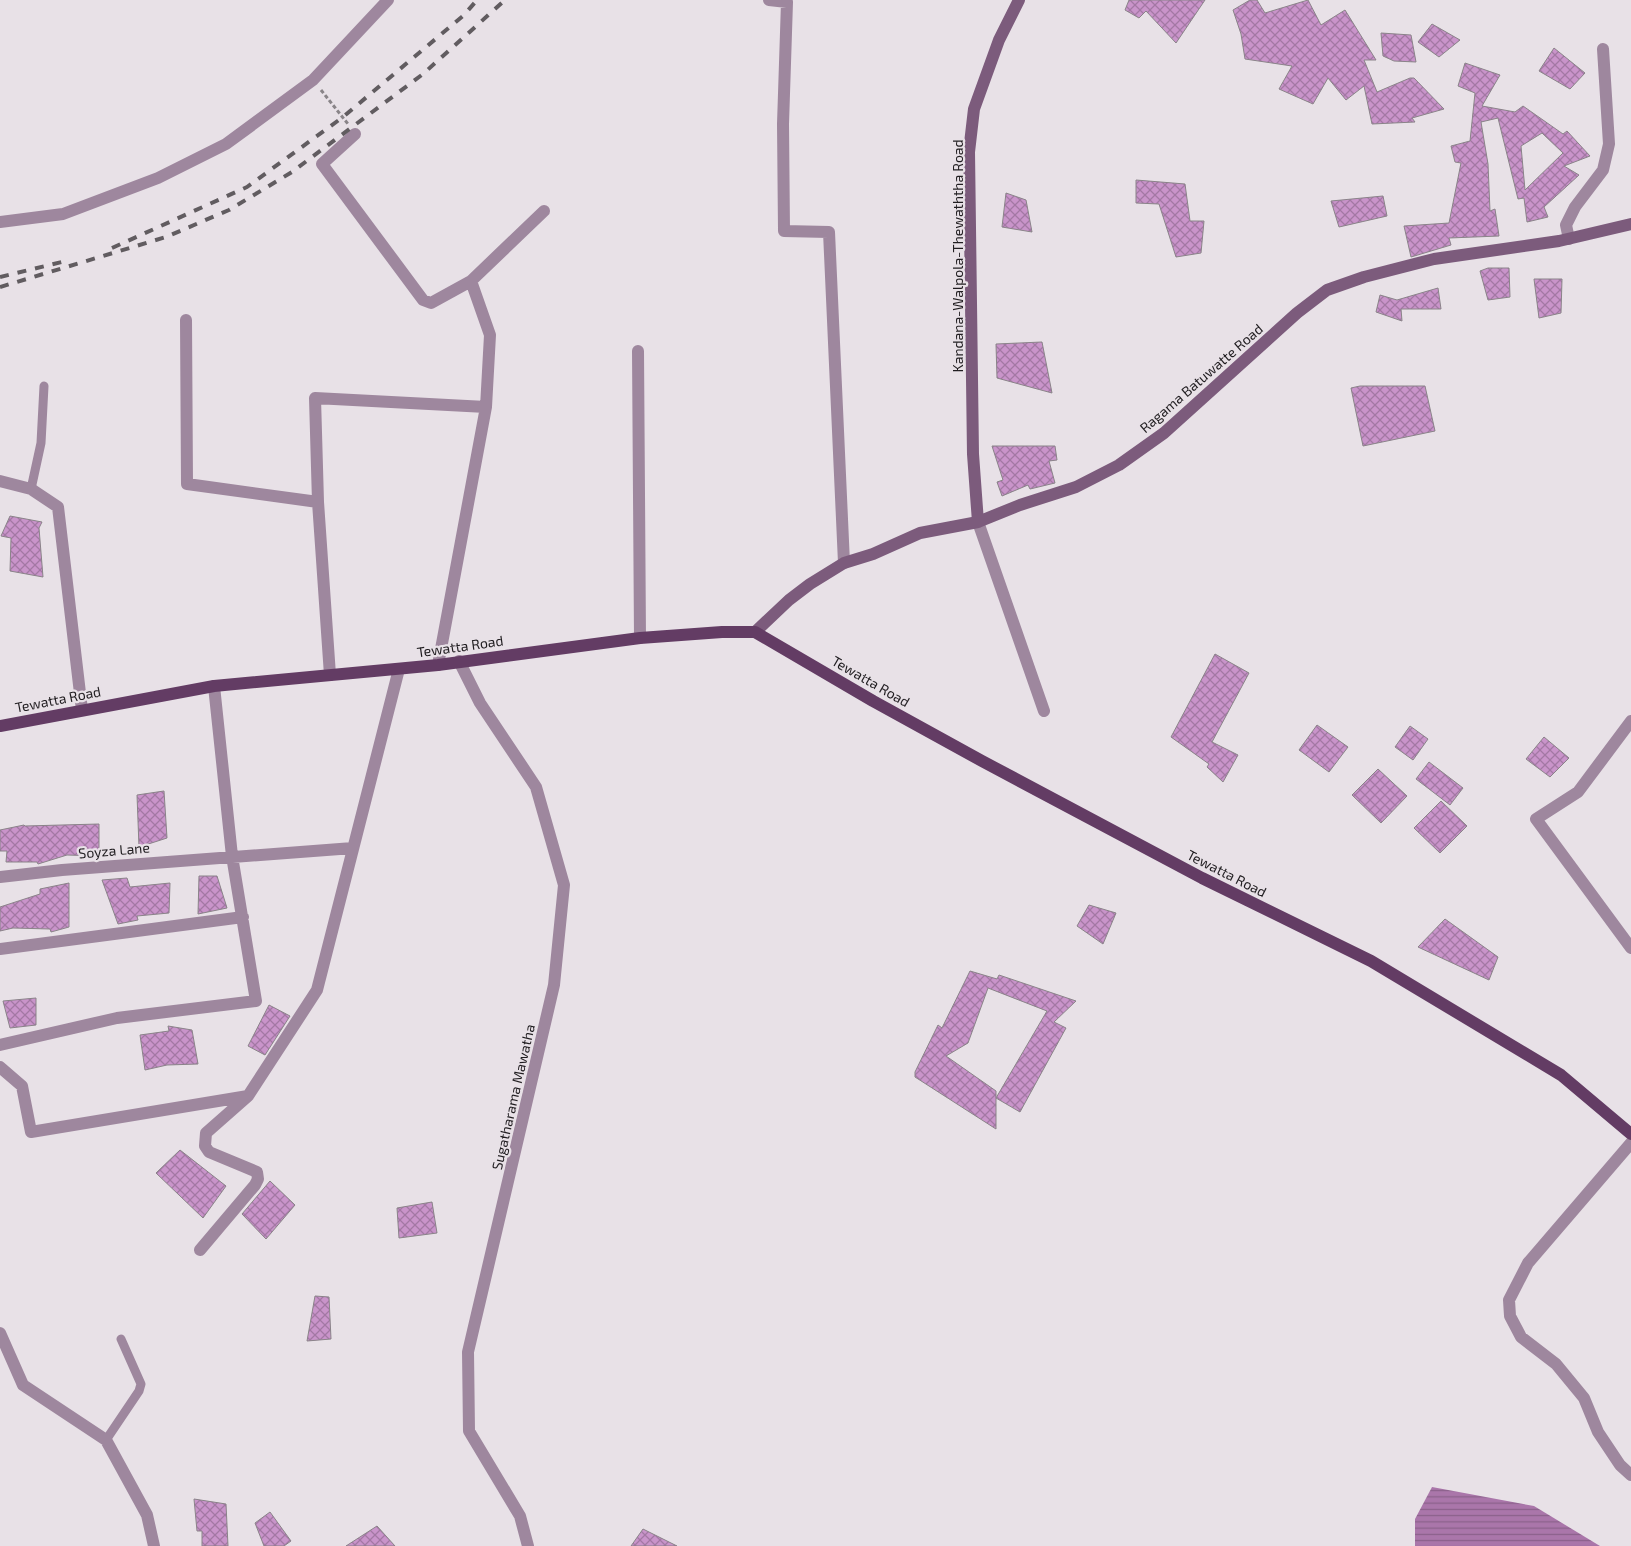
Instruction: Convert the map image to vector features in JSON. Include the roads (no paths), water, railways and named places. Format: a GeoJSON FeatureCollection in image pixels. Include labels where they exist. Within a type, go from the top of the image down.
{"type":"FeatureCollection","features":[{"type":"Feature","properties":{"kind":"main road","name":"Tewatta Road"},"geometry":{"type":"LineString","coordinates":[[0,726],[214,686],[438,665],[640,638],[722,632],[755,632],[873,701],[982,761],[1202,878],[1371,961],[1561,1075],[1631,1134]]}},
{"type":"Feature","properties":{"kind":"street"},"geometry":{"type":"LineString","coordinates":[[0,222],[63,214],[158,178],[226,144],[313,80],[388,0]]}},
{"type":"Feature","properties":{"kind":"street"},"geometry":{"type":"LineString","coordinates":[[769,0],[787,2],[783,124],[784,231],[829,232],[844,563]]}},
{"type":"Feature","properties":{"kind":"street","name":"Kandana-Walpola-Thewaththa Road"},"geometry":{"type":"LineString","coordinates":[[978,522],[973,454],[969,152],[974,109],[1000,40],[1020,0]]}},
{"type":"Feature","properties":{"kind":"street"},"geometry":{"type":"LineString","coordinates":[[1569,239],[1566,225],[1575,207],[1604,170],[1609,144],[1603,49]]}},
{"type":"Feature","properties":{"kind":"street"},"geometry":{"type":"LineString","coordinates":[[355,134],[322,164],[424,300],[431,303],[471,281],[544,211]]}},
{"type":"Feature","properties":{"kind":"street","name":"Ragama Batuwatte Road"},"geometry":{"type":"LineString","coordinates":[[755,632],[789,600],[810,584],[844,563],[873,554],[920,533],[978,522],[1020,505],[1076,487],[1119,465],[1164,433],[1297,313],[1326,290],[1434,259],[1569,239],[1631,224]]}},
{"type":"Feature","properties":{"kind":"street"},"geometry":{"type":"LineString","coordinates":[[438,665],[486,408],[490,335],[471,281]]}},
{"type":"Feature","properties":{"kind":"street"},"geometry":{"type":"LineString","coordinates":[[186,320],[187,484],[318,502]]}},
{"type":"Feature","properties":{"kind":"street"},"geometry":{"type":"LineString","coordinates":[[638,351],[640,638]]}},
{"type":"Feature","properties":{"kind":"street"},"geometry":{"type":"LineString","coordinates":[[330,675],[318,502],[315,398],[486,408]]}},
{"type":"Feature","properties":{"kind":"street"},"geometry":{"type":"LineString","coordinates":[[0,480],[31,490],[58,507],[82,710]]}},
{"type":"Feature","properties":{"kind":"street"},"geometry":{"type":"LineString","coordinates":[[978,522],[1044,711]]}},
{"type":"Feature","properties":{"kind":"street","name":"Sugatharama Mawatha"},"geometry":{"type":"LineString","coordinates":[[459,661],[480,703],[536,787],[564,885],[554,985],[468,1352],[469,1431],[520,1516],[528,1546]]}},
{"type":"Feature","properties":{"kind":"street"},"geometry":{"type":"LineString","coordinates":[[200,1250],[258,1179],[257,1172],[209,1152],[205,1146],[206,1134],[248,1096],[317,990],[399,669]]}},
{"type":"Feature","properties":{"kind":"street"},"geometry":{"type":"LineString","coordinates":[[0,1045],[117,1018],[256,1001],[232,856],[214,686]]}},
{"type":"Feature","properties":{"kind":"street"},"geometry":{"type":"LineString","coordinates":[[1631,721],[1578,792],[1536,820],[1631,948]]}},
{"type":"Feature","properties":{"kind":"street","name":"Soyza Lane"},"geometry":{"type":"LineString","coordinates":[[0,877],[232,856],[286,854],[353,848]]}},
{"type":"Feature","properties":{"kind":"street"},"geometry":{"type":"LineString","coordinates":[[0,949],[243,917]]}},
{"type":"Feature","properties":{"kind":"street"},"geometry":{"type":"LineString","coordinates":[[0,1067],[22,1086],[31,1132],[248,1096]]}},
{"type":"Feature","properties":{"kind":"street"},"geometry":{"type":"LineString","coordinates":[[1631,1143],[1528,1263],[1509,1300],[1510,1316],[1521,1337],[1556,1364],[1584,1398],[1598,1432],[1620,1465],[1631,1475]]}},
{"type":"Feature","properties":{"kind":"street"},"geometry":{"type":"LineString","coordinates":[[0,1333],[23,1384],[106,1440],[147,1515],[154,1546]]}},
{"type":"Feature","properties":{"kind":"lane"},"geometry":{"type":"LineString","coordinates":[[31,490],[42,443],[44,386]]}},
{"type":"Feature","properties":{"kind":"lane"},"geometry":{"type":"LineString","coordinates":[[106,1440],[139,1391],[141,1384],[122,1339]]}},
{"type":"Feature","properties":{"kind":"railway"},"geometry":{"type":"LineString","coordinates":[[112,248],[247,187],[343,117],[464,15],[477,0]]}},
{"type":"Feature","properties":{"kind":"railway"},"geometry":{"type":"LineString","coordinates":[[0,287],[166,237],[229,210],[292,172],[423,74],[505,0]]}},
{"type":"Feature","properties":{"kind":"railway"},"geometry":{"type":"LineString","coordinates":[[0,277],[66,261]]}}]}
